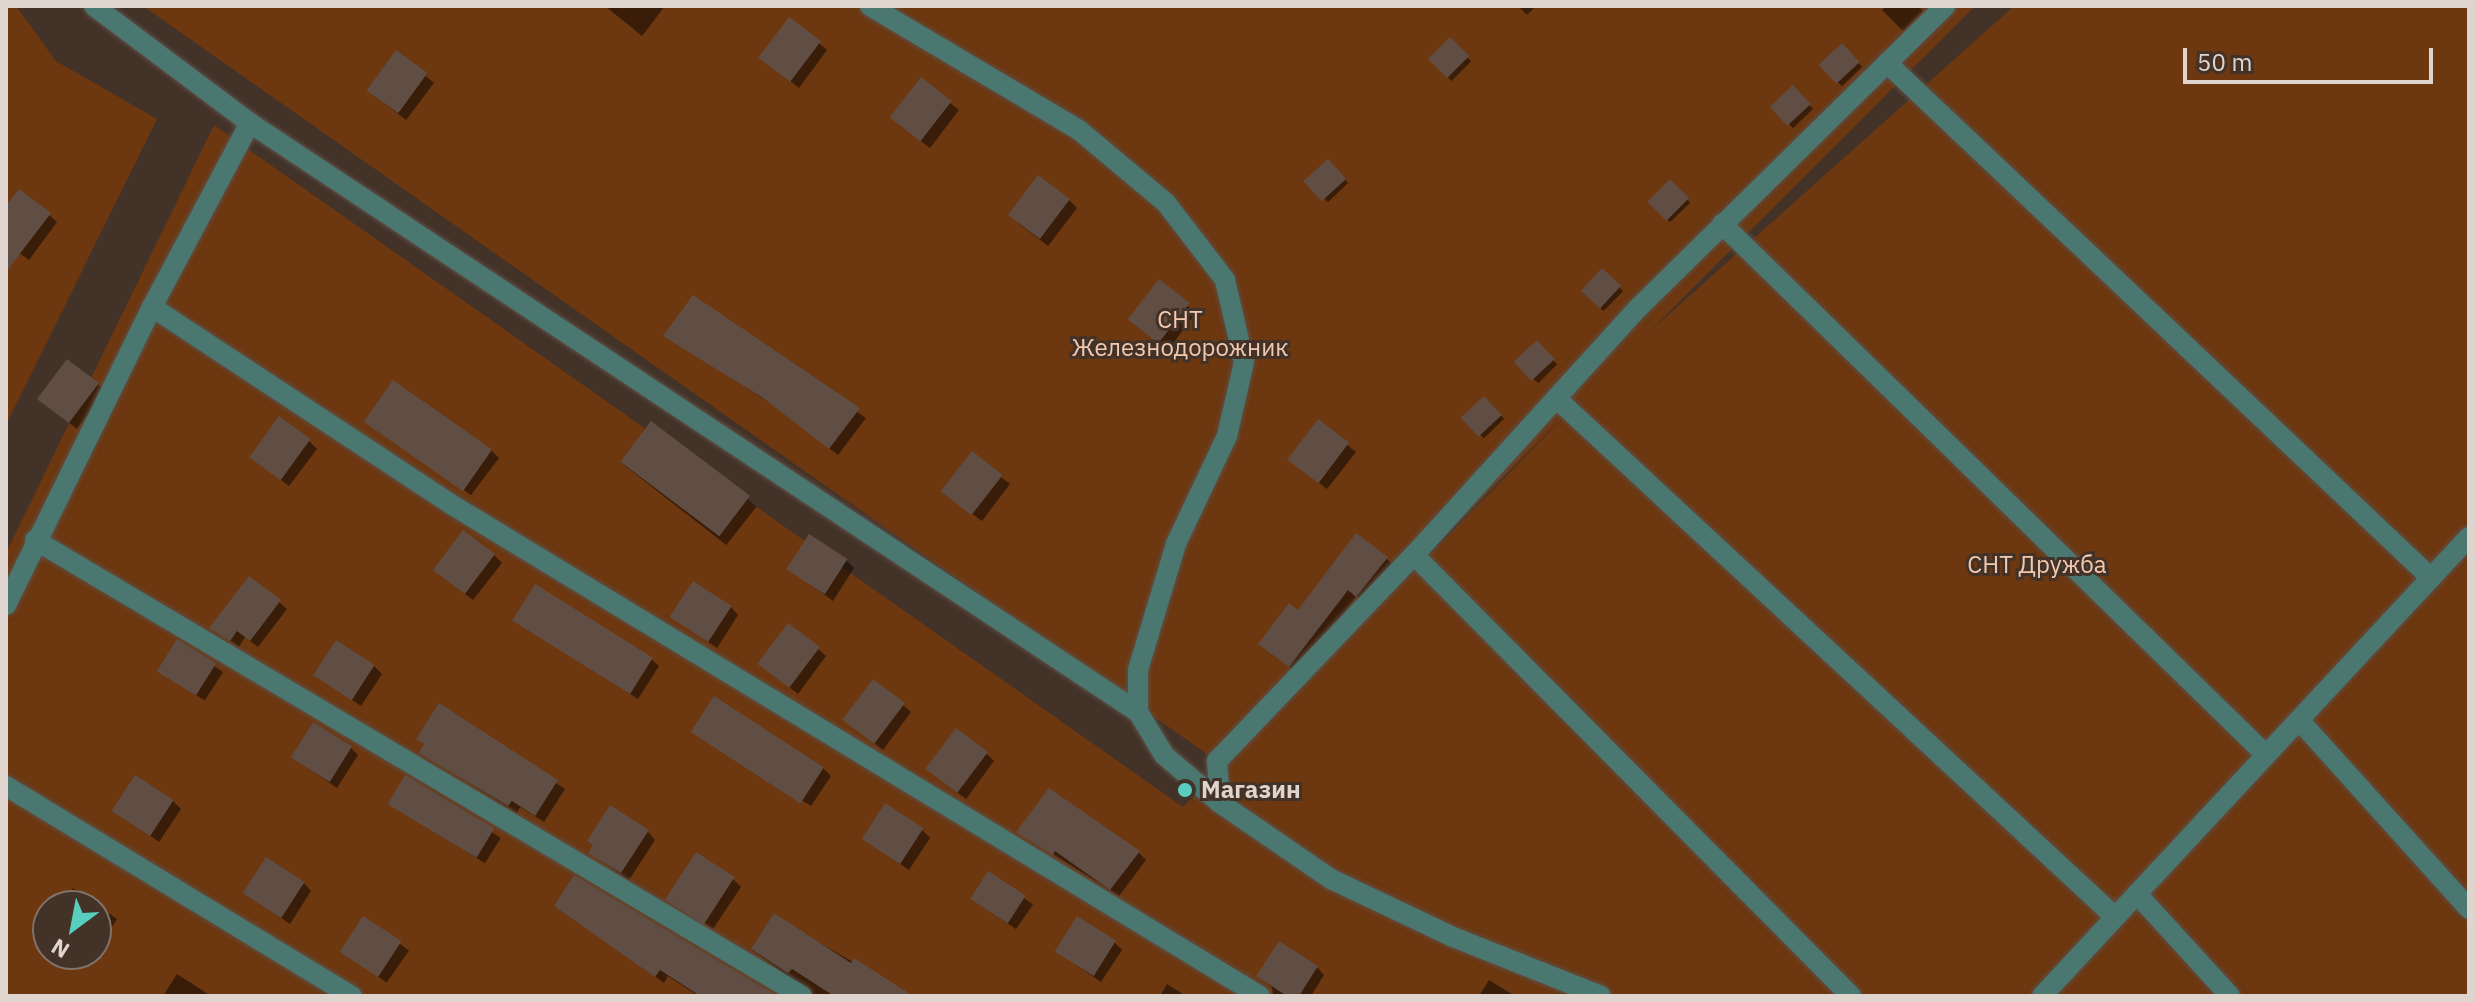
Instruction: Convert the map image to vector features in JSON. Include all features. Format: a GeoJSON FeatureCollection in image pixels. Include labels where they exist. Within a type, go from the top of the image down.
{"type":"FeatureCollection","features":[{"type":"Feature","properties":{"kind":"street"},"geometry":{"type":"LineString","coordinates":[[94,6],[250,123],[1138,712],[1164,755],[1220,803],[1331,879],[1453,937],[1601,996]]}},
{"type":"Feature","properties":{"kind":"street"},"geometry":{"type":"LineString","coordinates":[[870,6],[1079,130],[1166,203],[1225,280],[1244,362],[1227,436],[1176,544],[1142,656],[1138,712]]}},
{"type":"Feature","properties":{"kind":"street"},"geometry":{"type":"LineString","coordinates":[[1220,803],[1217,761],[1722,224],[1945,6]]}},
{"type":"Feature","properties":{"kind":"street"},"geometry":{"type":"LineString","coordinates":[[1887,63],[2431,578]]}},
{"type":"Feature","properties":{"kind":"street"},"geometry":{"type":"LineString","coordinates":[[6,605],[35,540],[152,307],[250,123]]}},
{"type":"Feature","properties":{"kind":"street"},"geometry":{"type":"LineString","coordinates":[[1722,224],[2266,755]]}},
{"type":"Feature","properties":{"kind":"street"},"geometry":{"type":"LineString","coordinates":[[152,307],[454,506],[1260,996]]}},
{"type":"Feature","properties":{"kind":"street"},"geometry":{"type":"LineString","coordinates":[[1556,398],[2115,917]]}},
{"type":"Feature","properties":{"kind":"street"},"geometry":{"type":"LineString","coordinates":[[35,540],[802,996]]}},
{"type":"Feature","properties":{"kind":"street"},"geometry":{"type":"LineString","coordinates":[[2042,996],[2431,578],[2465,551]]}},
{"type":"Feature","properties":{"kind":"street"},"geometry":{"type":"LineString","coordinates":[[1414,555],[1851,996]]}},
{"type":"Feature","properties":{"kind":"street"},"geometry":{"type":"LineString","coordinates":[[2299,720],[2469,909]]}},
{"type":"Feature","properties":{"kind":"street"},"geometry":{"type":"LineString","coordinates":[[6,786],[352,996]]}},
{"type":"Feature","properties":{"kind":"street"},"geometry":{"type":"LineString","coordinates":[[2137,894],[2230,996]]}},
{"type":"Feature","properties":{"kind":"green space"},"geometry":{"type":"Polygon","coordinates":[[[6,6],[16,6],[56,61],[157,119],[6,425],[6,6]]]}},
{"type":"Feature","properties":{"kind":"green space","name":"СНТ Дружба"},"geometry":{"type":"Polygon","coordinates":[[[143,6],[1975,6],[1648,333],[2014,6],[2469,6],[2469,996],[6,996],[6,553],[214,125],[1183,807],[1570,411],[1217,761],[143,6]]]}},
{"type":"Feature","properties":{"kind":"building"},"geometry":{"type":"Polygon","coordinates":[[[789,17],[821,41],[790,82],[758,58],[789,17]]]}},
{"type":"Feature","properties":{"kind":"building"},"geometry":{"type":"Polygon","coordinates":[[[1450,37],[1469,56],[1447,78],[1428,59],[1450,37]]]}},
{"type":"Feature","properties":{"kind":"building"},"geometry":{"type":"Polygon","coordinates":[[[1842,43],[1860,62],[1836,84],[1819,65],[1842,43]]]}},
{"type":"Feature","properties":{"kind":"building"},"geometry":{"type":"Polygon","coordinates":[[[396,50],[428,73],[398,113],[367,90],[396,50]]]}},
{"type":"Feature","properties":{"kind":"building"},"geometry":{"type":"Polygon","coordinates":[[[921,77],[952,101],[920,141],[890,117],[921,77]]]}},
{"type":"Feature","properties":{"kind":"building"},"geometry":{"type":"Polygon","coordinates":[[[1793,85],[1811,104],[1787,126],[1770,107],[1793,85]]]}},
{"type":"Feature","properties":{"kind":"building"},"geometry":{"type":"Polygon","coordinates":[[[1328,159],[1346,179],[1322,201],[1303,181],[1328,159]]]}},
{"type":"Feature","properties":{"kind":"building"},"geometry":{"type":"Polygon","coordinates":[[[1038,175],[1070,199],[1040,239],[1008,215],[1038,175]]]}},
{"type":"Feature","properties":{"kind":"building"},"geometry":{"type":"Polygon","coordinates":[[[1670,179],[1689,198],[1666,221],[1647,202],[1670,179]]]}},
{"type":"Feature","properties":{"kind":"building"},"geometry":{"type":"Polygon","coordinates":[[[19,189],[51,213],[6,272],[6,206],[19,189]]]}},
{"type":"Feature","properties":{"kind":"building"},"geometry":{"type":"Polygon","coordinates":[[[1602,268],[1621,286],[1600,308],[1581,291],[1602,268]]]}},
{"type":"Feature","properties":{"kind":"building"},"geometry":{"type":"Polygon","coordinates":[[[1159,279],[1190,303],[1158,343],[1128,319],[1159,279]]]}},
{"type":"Feature","properties":{"kind":"building"},"geometry":{"type":"Polygon","coordinates":[[[693,295],[860,408],[829,449],[763,398],[663,336],[693,295]]]}},
{"type":"Feature","properties":{"kind":"building"},"geometry":{"type":"Polygon","coordinates":[[[1537,340],[1555,359],[1531,381],[1514,362],[1537,340]]]}},
{"type":"Feature","properties":{"kind":"building"},"geometry":{"type":"Polygon","coordinates":[[[67,359],[99,383],[69,423],[37,399],[67,359]]]}},
{"type":"Feature","properties":{"kind":"building"},"geometry":{"type":"Polygon","coordinates":[[[393,380],[492,449],[463,491],[364,422],[393,380]]]}},
{"type":"Feature","properties":{"kind":"building"},"geometry":{"type":"Polygon","coordinates":[[[1484,396],[1502,415],[1478,437],[1461,418],[1484,396]]]}},
{"type":"Feature","properties":{"kind":"building"},"geometry":{"type":"Polygon","coordinates":[[[279,416],[311,439],[281,480],[249,457],[279,416]]]}},
{"type":"Feature","properties":{"kind":"building"},"geometry":{"type":"Polygon","coordinates":[[[1318,419],[1349,442],[1318,483],[1287,460],[1318,419]]]}},
{"type":"Feature","properties":{"kind":"building"},"geometry":{"type":"Polygon","coordinates":[[[651,421],[750,496],[719,536],[620,462],[651,421]]]}},
{"type":"Feature","properties":{"kind":"building"},"geometry":{"type":"Polygon","coordinates":[[[972,451],[1003,475],[971,515],[941,491],[972,451]]]}},
{"type":"Feature","properties":{"kind":"building"},"geometry":{"type":"Polygon","coordinates":[[[463,530],[495,554],[465,594],[433,570],[463,530]]]}},
{"type":"Feature","properties":{"kind":"building"},"geometry":{"type":"Polygon","coordinates":[[[1356,533],[1388,557],[1356,597],[1348,590],[1289,667],[1258,644],[1289,603],[1298,610],[1356,533]]]}},
{"type":"Feature","properties":{"kind":"building"},"geometry":{"type":"Polygon","coordinates":[[[809,534],[848,559],[825,594],[786,569],[809,534]]]}},
{"type":"Feature","properties":{"kind":"building"},"geometry":{"type":"Polygon","coordinates":[[[249,576],[281,600],[250,641],[237,631],[230,641],[209,628],[249,576]]]}},
{"type":"Feature","properties":{"kind":"building"},"geometry":{"type":"Polygon","coordinates":[[[693,581],[732,606],[708,642],[670,617],[693,581]]]}},
{"type":"Feature","properties":{"kind":"building"},"geometry":{"type":"Polygon","coordinates":[[[535,584],[653,658],[630,694],[512,620],[535,584]]]}},
{"type":"Feature","properties":{"kind":"building"},"geometry":{"type":"Polygon","coordinates":[[[788,623],[820,647],[789,688],[757,664],[788,623]]]}},
{"type":"Feature","properties":{"kind":"building"},"geometry":{"type":"Polygon","coordinates":[[[177,639],[216,663],[196,696],[157,671],[177,639]]]}},
{"type":"Feature","properties":{"kind":"building"},"geometry":{"type":"Polygon","coordinates":[[[336,640],[375,665],[352,700],[313,675],[336,640]]]}},
{"type":"Feature","properties":{"kind":"building"},"geometry":{"type":"Polygon","coordinates":[[[873,679],[905,703],[874,744],[842,720],[873,679]]]}},
{"type":"Feature","properties":{"kind":"building"},"geometry":{"type":"Polygon","coordinates":[[[714,696],[824,767],[800,803],[691,732],[714,696]]]}},
{"type":"Feature","properties":{"kind":"building"},"geometry":{"type":"Polygon","coordinates":[[[439,703],[558,780],[535,816],[512,801],[508,806],[419,753],[424,744],[416,739],[439,703]]]}},
{"type":"Feature","properties":{"kind":"building"},"geometry":{"type":"Polygon","coordinates":[[[313,722],[352,746],[330,782],[291,758],[313,722]]]}},
{"type":"Feature","properties":{"kind":"building"},"geometry":{"type":"Polygon","coordinates":[[[956,728],[988,752],[957,793],[925,769],[956,728]]]}},
{"type":"Feature","properties":{"kind":"building"},"geometry":{"type":"Polygon","coordinates":[[[135,775],[174,800],[150,836],[112,811],[135,775]]]}},
{"type":"Feature","properties":{"kind":"building"},"geometry":{"type":"Polygon","coordinates":[[[405,775],[494,829],[477,858],[387,804],[405,775]]]}},
{"type":"Feature","properties":{"kind":"building"},"geometry":{"type":"Polygon","coordinates":[[[1049,788],[1140,851],[1110,890],[1055,851],[1053,855],[1016,832],[1049,788]]]}},
{"type":"Feature","properties":{"kind":"building"},"geometry":{"type":"Polygon","coordinates":[[[885,803],[924,828],[900,864],[862,839],[885,803]]]}},
{"type":"Feature","properties":{"kind":"building"},"geometry":{"type":"Polygon","coordinates":[[[610,805],[649,830],[621,873],[588,853],[593,845],[587,841],[610,805]]]}},
{"type":"Feature","properties":{"kind":"building"},"geometry":{"type":"Polygon","coordinates":[[[696,852],[735,877],[704,925],[665,900],[696,852]]]}},
{"type":"Feature","properties":{"kind":"building"},"geometry":{"type":"Polygon","coordinates":[[[266,857],[305,882],[281,918],[243,893],[266,857]]]}},
{"type":"Feature","properties":{"kind":"building"},"geometry":{"type":"Polygon","coordinates":[[[988,871],[1026,896],[1008,923],[970,899],[988,871]]]}},
{"type":"Feature","properties":{"kind":"building"},"geometry":{"type":"Polygon","coordinates":[[[574,875],[777,996],[700,996],[660,970],[655,977],[554,906],[574,875]]]}},
{"type":"Feature","properties":{"kind":"building"},"geometry":{"type":"Polygon","coordinates":[[[774,913],[851,963],[854,958],[913,996],[834,996],[792,969],[788,973],[751,949],[774,913]]]}},
{"type":"Feature","properties":{"kind":"building"},"geometry":{"type":"Polygon","coordinates":[[[363,916],[402,941],[378,977],[340,952],[363,916]]]}},
{"type":"Feature","properties":{"kind":"building"},"geometry":{"type":"Polygon","coordinates":[[[1077,916],[1116,940],[1094,976],[1055,952],[1077,916]]]}},
{"type":"Feature","properties":{"kind":"building"},"geometry":{"type":"Polygon","coordinates":[[[1279,941],[1318,966],[1299,996],[1287,996],[1256,976],[1279,941]]]}},
{"type":"Feature","properties":{"kind":"place","name":"Магазин"},"geometry":{"type":"Point","coordinates":[1185,790]}},
{"type":"Feature","properties":{"kind":"park label","name":"СНТ Железнодорожник"},"geometry":{"type":"Point","coordinates":[1180,334]}}]}
